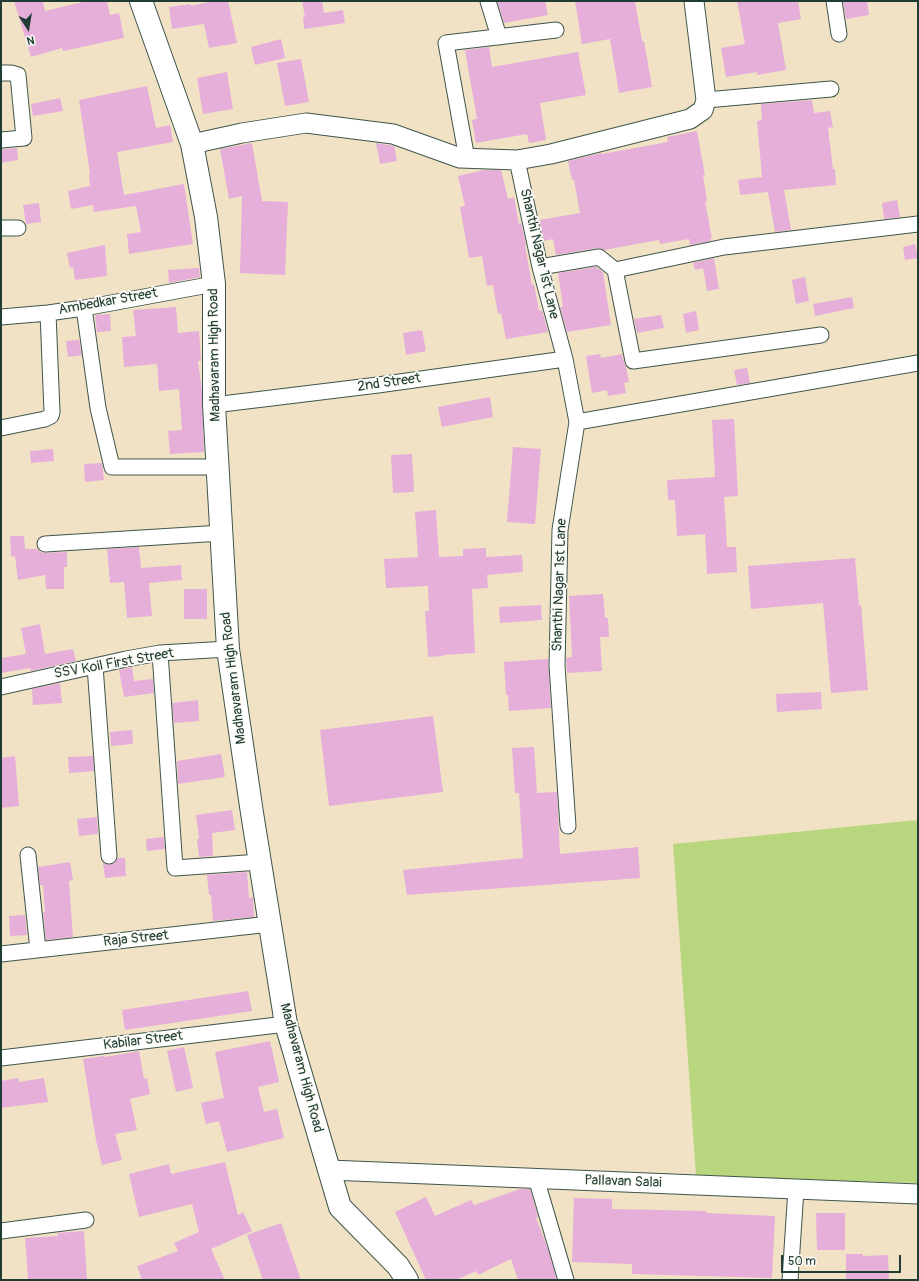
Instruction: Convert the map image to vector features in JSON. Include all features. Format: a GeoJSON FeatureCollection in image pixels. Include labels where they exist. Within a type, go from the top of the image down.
{"type":"FeatureCollection","features":[{"type":"Feature","properties":{"kind":"main road","name":"Madhavaram High Road"},"geometry":{"type":"LineString","coordinates":[[141,1],[192,144],[206,217],[214,284],[214,405],[228,649],[286,1024],[340,1207],[398,1266],[408,1280]]}},
{"type":"Feature","properties":{"kind":"street"},"geometry":{"type":"LineString","coordinates":[[488,1],[499,37]]}},
{"type":"Feature","properties":{"kind":"street"},"geometry":{"type":"LineString","coordinates":[[192,144],[242,133],[306,123],[393,134],[460,158],[517,160],[551,154],[690,119],[703,110],[706,100],[694,1]]}},
{"type":"Feature","properties":{"kind":"street"},"geometry":{"type":"LineString","coordinates":[[834,1],[839,34]]}},
{"type":"Feature","properties":{"kind":"street"},"geometry":{"type":"LineString","coordinates":[[467,159],[446,44],[556,30]]}},
{"type":"Feature","properties":{"kind":"street"},"geometry":{"type":"LineString","coordinates":[[1,73],[18,75],[24,138],[1,140]]}},
{"type":"Feature","properties":{"kind":"street"},"geometry":{"type":"LineString","coordinates":[[706,100],[831,89]]}},
{"type":"Feature","properties":{"kind":"street","name":"Shanthi Nagar 1st Lane"},"geometry":{"type":"LineString","coordinates":[[517,160],[540,267],[565,359],[577,422],[560,530],[557,666],[568,826]]}},
{"type":"Feature","properties":{"kind":"street"},"geometry":{"type":"LineString","coordinates":[[615,270],[724,247],[918,224]]}},
{"type":"Feature","properties":{"kind":"street"},"geometry":{"type":"LineString","coordinates":[[1,228],[18,228]]}},
{"type":"Feature","properties":{"kind":"street"},"geometry":{"type":"LineString","coordinates":[[540,267],[599,257],[615,270],[632,361],[821,335]]}},
{"type":"Feature","properties":{"kind":"street","name":"Ambedkar Street"},"geometry":{"type":"LineString","coordinates":[[1,317],[84,308],[214,284]]}},
{"type":"Feature","properties":{"kind":"street"},"geometry":{"type":"LineString","coordinates":[[84,308],[98,408],[112,467],[217,467]]}},
{"type":"Feature","properties":{"kind":"street"},"geometry":{"type":"LineString","coordinates":[[1,428],[44,419],[50,416],[52,412],[48,313]]}},
{"type":"Feature","properties":{"kind":"street","name":"2nd Street"},"geometry":{"type":"LineString","coordinates":[[214,405],[378,385],[565,359]]}},
{"type":"Feature","properties":{"kind":"street"},"geometry":{"type":"LineString","coordinates":[[577,422],[918,363]]}},
{"type":"Feature","properties":{"kind":"street"},"geometry":{"type":"LineString","coordinates":[[45,544],[222,533]]}},
{"type":"Feature","properties":{"kind":"street","name":"SSV Koil First Street"},"geometry":{"type":"LineString","coordinates":[[1,687],[160,653],[228,649]]}},
{"type":"Feature","properties":{"kind":"street"},"geometry":{"type":"LineString","coordinates":[[160,653],[175,868],[260,862]]}},
{"type":"Feature","properties":{"kind":"street"},"geometry":{"type":"LineString","coordinates":[[95,666],[109,856]]}},
{"type":"Feature","properties":{"kind":"street"},"geometry":{"type":"LineString","coordinates":[[28,855],[38,950]]}},
{"type":"Feature","properties":{"kind":"street","name":"Raja Street"},"geometry":{"type":"LineString","coordinates":[[1,954],[270,924]]}},
{"type":"Feature","properties":{"kind":"street","name":"Kabilar Street"},"geometry":{"type":"LineString","coordinates":[[1,1058],[286,1024]]}},
{"type":"Feature","properties":{"kind":"street","name":"Pallavan Salai"},"geometry":{"type":"LineString","coordinates":[[329,1170],[918,1194]]}},
{"type":"Feature","properties":{"kind":"street"},"geometry":{"type":"LineString","coordinates":[[536,1178],[566,1280]]}},
{"type":"Feature","properties":{"kind":"street"},"geometry":{"type":"LineString","coordinates":[[790,1280],[796,1189]]}},
{"type":"Feature","properties":{"kind":"street"},"geometry":{"type":"LineString","coordinates":[[1,1231],[86,1220]]}},
{"type":"Feature","properties":{"kind":"green space"},"geometry":{"type":"Polygon","coordinates":[[[918,820],[918,1183],[696,1176],[673,844],[918,820]]]}},
{"type":"Feature","properties":{"kind":"building"},"geometry":{"type":"Polygon","coordinates":[[[14,1],[43,1],[45,11],[87,1],[107,1],[110,15],[119,13],[124,38],[63,51],[62,48],[31,57],[14,1]]]}},
{"type":"Feature","properties":{"kind":"building"},"geometry":{"type":"Polygon","coordinates":[[[213,1],[228,1],[237,43],[209,48],[204,24],[172,29],[169,7],[190,4],[191,6],[213,1]]]}},
{"type":"Feature","properties":{"kind":"building"},"geometry":{"type":"Polygon","coordinates":[[[302,1],[322,1],[324,13],[343,10],[345,23],[304,29],[303,17],[305,17],[302,1]]]}},
{"type":"Feature","properties":{"kind":"building"},"geometry":{"type":"Polygon","coordinates":[[[497,1],[545,1],[548,15],[504,23],[497,1]]]}},
{"type":"Feature","properties":{"kind":"building"},"geometry":{"type":"Polygon","coordinates":[[[575,1],[635,1],[652,87],[619,93],[610,39],[582,44],[575,1]]]}},
{"type":"Feature","properties":{"kind":"building"},"geometry":{"type":"Polygon","coordinates":[[[737,1],[798,1],[801,19],[778,23],[786,70],[757,75],[757,72],[726,77],[721,48],[745,44],[737,1]]]}},
{"type":"Feature","properties":{"kind":"building"},"geometry":{"type":"Polygon","coordinates":[[[843,1],[867,1],[869,15],[846,19],[843,1]]]}},
{"type":"Feature","properties":{"kind":"building"},"geometry":{"type":"Polygon","coordinates":[[[281,39],[285,58],[255,65],[251,47],[281,39]]]}},
{"type":"Feature","properties":{"kind":"building"},"geometry":{"type":"Polygon","coordinates":[[[489,47],[492,67],[578,52],[586,95],[540,103],[546,140],[529,143],[527,134],[476,143],[472,120],[477,119],[465,50],[489,47]]]}},
{"type":"Feature","properties":{"kind":"building"},"geometry":{"type":"Polygon","coordinates":[[[301,59],[309,102],[285,106],[277,63],[301,59]]]}},
{"type":"Feature","properties":{"kind":"building"},"geometry":{"type":"Polygon","coordinates":[[[227,72],[233,109],[203,114],[197,78],[227,72]]]}},
{"type":"Feature","properties":{"kind":"building"},"geometry":{"type":"Polygon","coordinates":[[[147,86],[156,128],[170,125],[173,142],[117,152],[124,195],[184,184],[193,244],[129,254],[127,234],[141,232],[136,206],[94,212],[93,205],[71,209],[68,191],[90,186],[90,173],[79,100],[147,86]]]}},
{"type":"Feature","properties":{"kind":"building"},"geometry":{"type":"Polygon","coordinates":[[[60,98],[63,111],[33,116],[31,104],[60,98]]]}},
{"type":"Feature","properties":{"kind":"building"},"geometry":{"type":"Polygon","coordinates":[[[812,100],[814,113],[830,111],[833,127],[828,128],[833,169],[835,169],[836,185],[784,190],[791,230],[775,232],[768,192],[740,195],[738,180],[762,177],[757,121],[762,120],[761,104],[812,100]]]}},
{"type":"Feature","properties":{"kind":"building"},"geometry":{"type":"Polygon","coordinates":[[[697,131],[705,175],[703,175],[707,201],[705,201],[712,239],[710,239],[711,241],[690,245],[689,239],[660,244],[659,240],[604,250],[598,248],[556,255],[553,239],[544,241],[539,220],[580,213],[574,180],[572,180],[568,161],[602,153],[668,142],[667,137],[697,131]]]}},
{"type":"Feature","properties":{"kind":"building"},"geometry":{"type":"Polygon","coordinates":[[[252,143],[262,201],[288,202],[285,275],[240,273],[242,196],[229,199],[220,149],[252,143]]]}},
{"type":"Feature","properties":{"kind":"building"},"geometry":{"type":"Polygon","coordinates":[[[376,143],[394,146],[397,161],[380,164],[376,143]]]}},
{"type":"Feature","properties":{"kind":"building"},"geometry":{"type":"Polygon","coordinates":[[[17,148],[18,160],[1,163],[1,149],[17,148]]]}},
{"type":"Feature","properties":{"kind":"building"},"geometry":{"type":"Polygon","coordinates":[[[484,170],[501,170],[508,199],[514,197],[519,224],[521,223],[526,244],[532,285],[534,284],[539,311],[542,310],[548,332],[506,339],[501,313],[498,314],[493,285],[487,286],[482,256],[469,258],[460,207],[465,206],[458,176],[484,170]]]}},
{"type":"Feature","properties":{"kind":"building"},"geometry":{"type":"Polygon","coordinates":[[[897,200],[900,217],[884,219],[882,203],[897,200]]]}},
{"type":"Feature","properties":{"kind":"building"},"geometry":{"type":"Polygon","coordinates":[[[39,203],[41,222],[26,224],[23,205],[39,203]]]}},
{"type":"Feature","properties":{"kind":"building"},"geometry":{"type":"Polygon","coordinates":[[[915,244],[918,258],[905,260],[903,247],[915,244]]]}},
{"type":"Feature","properties":{"kind":"building"},"geometry":{"type":"Polygon","coordinates":[[[105,245],[107,276],[75,280],[73,267],[70,268],[67,253],[105,245]]]}},
{"type":"Feature","properties":{"kind":"building"},"geometry":{"type":"Polygon","coordinates":[[[714,258],[719,289],[707,291],[703,268],[695,270],[693,263],[714,258]]]}},
{"type":"Feature","properties":{"kind":"building"},"geometry":{"type":"Polygon","coordinates":[[[596,267],[603,272],[611,325],[567,332],[560,307],[563,307],[558,273],[596,267]]]}},
{"type":"Feature","properties":{"kind":"building"},"geometry":{"type":"Polygon","coordinates":[[[199,268],[200,277],[169,283],[168,270],[199,268]]]}},
{"type":"Feature","properties":{"kind":"building"},"geometry":{"type":"Polygon","coordinates":[[[805,277],[809,301],[796,304],[792,280],[805,277]]]}},
{"type":"Feature","properties":{"kind":"building"},"geometry":{"type":"Polygon","coordinates":[[[852,297],[854,308],[815,316],[813,304],[852,297]]]}},
{"type":"Feature","properties":{"kind":"building"},"geometry":{"type":"Polygon","coordinates":[[[176,307],[178,333],[199,331],[201,361],[198,361],[202,391],[204,452],[170,454],[168,431],[182,430],[179,389],[159,391],[157,364],[124,367],[122,337],[136,336],[133,310],[176,307]]]}},
{"type":"Feature","properties":{"kind":"building"},"geometry":{"type":"Polygon","coordinates":[[[696,311],[699,330],[686,333],[683,314],[696,311]]]}},
{"type":"Feature","properties":{"kind":"building"},"geometry":{"type":"Polygon","coordinates":[[[110,314],[111,331],[97,332],[95,315],[110,314]]]}},
{"type":"Feature","properties":{"kind":"building"},"geometry":{"type":"Polygon","coordinates":[[[661,315],[664,328],[637,333],[634,319],[661,315]]]}},
{"type":"Feature","properties":{"kind":"building"},"geometry":{"type":"Polygon","coordinates":[[[422,330],[426,351],[406,355],[403,333],[422,330]]]}},
{"type":"Feature","properties":{"kind":"building"},"geometry":{"type":"Polygon","coordinates":[[[79,340],[82,355],[68,357],[66,341],[79,340]]]}},
{"type":"Feature","properties":{"kind":"building"},"geometry":{"type":"Polygon","coordinates":[[[600,354],[601,358],[622,354],[629,382],[624,383],[626,393],[608,396],[607,390],[592,393],[586,356],[600,354]]]}},
{"type":"Feature","properties":{"kind":"building"},"geometry":{"type":"Polygon","coordinates":[[[747,368],[750,383],[737,385],[734,370],[747,368]]]}},
{"type":"Feature","properties":{"kind":"building"},"geometry":{"type":"Polygon","coordinates":[[[490,397],[493,417],[442,427],[438,407],[490,397]]]}},
{"type":"Feature","properties":{"kind":"building"},"geometry":{"type":"Polygon","coordinates":[[[734,419],[738,496],[724,497],[727,547],[736,547],[737,572],[707,574],[705,534],[677,536],[675,500],[668,500],[667,480],[715,477],[712,420],[734,419]]]}},
{"type":"Feature","properties":{"kind":"building"},"geometry":{"type":"Polygon","coordinates":[[[513,447],[541,449],[535,524],[507,522],[513,447]]]}},
{"type":"Feature","properties":{"kind":"building"},"geometry":{"type":"Polygon","coordinates":[[[53,449],[54,461],[31,463],[30,451],[53,449]]]}},
{"type":"Feature","properties":{"kind":"building"},"geometry":{"type":"Polygon","coordinates":[[[412,454],[414,492],[393,493],[391,455],[412,454]]]}},
{"type":"Feature","properties":{"kind":"building"},"geometry":{"type":"Polygon","coordinates":[[[102,463],[104,480],[85,482],[84,464],[102,463]]]}},
{"type":"Feature","properties":{"kind":"building"},"geometry":{"type":"Polygon","coordinates":[[[436,510],[439,557],[463,556],[463,549],[486,548],[486,557],[522,555],[523,572],[487,575],[488,588],[472,589],[475,653],[428,657],[425,611],[429,611],[428,586],[386,588],[384,559],[418,557],[415,512],[436,510]]]}},
{"type":"Feature","properties":{"kind":"building"},"geometry":{"type":"Polygon","coordinates":[[[10,536],[24,536],[25,549],[37,549],[45,553],[67,552],[67,567],[64,567],[64,589],[46,589],[45,575],[18,580],[15,556],[11,557],[10,536]]]}},
{"type":"Feature","properties":{"kind":"building"},"geometry":{"type":"Polygon","coordinates":[[[139,547],[141,568],[181,565],[182,580],[149,583],[152,616],[127,618],[124,582],[110,583],[107,549],[139,547]]]}},
{"type":"Feature","properties":{"kind":"building"},"geometry":{"type":"Polygon","coordinates":[[[855,558],[859,605],[861,605],[868,690],[831,693],[823,603],[751,609],[748,566],[855,558]]]}},
{"type":"Feature","properties":{"kind":"building"},"geometry":{"type":"Polygon","coordinates":[[[184,589],[207,589],[207,619],[184,619],[184,589]]]}},
{"type":"Feature","properties":{"kind":"building"},"geometry":{"type":"Polygon","coordinates":[[[603,594],[605,618],[608,618],[609,637],[600,637],[602,671],[567,673],[566,658],[572,657],[569,596],[603,594]]]}},
{"type":"Feature","properties":{"kind":"building"},"geometry":{"type":"Polygon","coordinates":[[[541,605],[542,620],[500,623],[499,607],[541,605]]]}},
{"type":"Feature","properties":{"kind":"building"},"geometry":{"type":"Polygon","coordinates":[[[40,624],[45,654],[73,649],[76,661],[31,671],[30,668],[1,673],[1,658],[26,654],[21,628],[40,624]]]}},
{"type":"Feature","properties":{"kind":"building"},"geometry":{"type":"Polygon","coordinates":[[[548,659],[551,708],[509,711],[508,695],[506,695],[504,662],[548,659]]]}},
{"type":"Feature","properties":{"kind":"building"},"geometry":{"type":"Polygon","coordinates":[[[132,667],[134,681],[153,679],[154,693],[124,697],[119,670],[132,667]]]}},
{"type":"Feature","properties":{"kind":"building"},"geometry":{"type":"Polygon","coordinates":[[[60,683],[62,703],[33,705],[32,689],[60,683]]]}},
{"type":"Feature","properties":{"kind":"building"},"geometry":{"type":"Polygon","coordinates":[[[821,692],[822,709],[777,712],[776,694],[821,692]]]}},
{"type":"Feature","properties":{"kind":"building"},"geometry":{"type":"Polygon","coordinates":[[[198,700],[199,721],[174,723],[172,703],[198,700]]]}},
{"type":"Feature","properties":{"kind":"building"},"geometry":{"type":"Polygon","coordinates":[[[433,716],[443,792],[329,806],[320,730],[433,716]]]}},
{"type":"Feature","properties":{"kind":"building"},"geometry":{"type":"Polygon","coordinates":[[[132,730],[133,744],[111,746],[110,732],[132,730]]]}},
{"type":"Feature","properties":{"kind":"building"},"geometry":{"type":"Polygon","coordinates":[[[534,747],[537,793],[557,792],[560,854],[638,847],[640,878],[407,895],[403,870],[523,858],[519,793],[515,793],[512,748],[534,747]]]}},
{"type":"Feature","properties":{"kind":"building"},"geometry":{"type":"Polygon","coordinates":[[[221,754],[225,777],[178,784],[177,761],[221,754]]]}},
{"type":"Feature","properties":{"kind":"building"},"geometry":{"type":"Polygon","coordinates":[[[15,756],[19,806],[1,808],[1,758],[15,756]]]}},
{"type":"Feature","properties":{"kind":"building"},"geometry":{"type":"Polygon","coordinates":[[[93,756],[94,771],[69,773],[68,757],[93,756]]]}},
{"type":"Feature","properties":{"kind":"building"},"geometry":{"type":"Polygon","coordinates":[[[232,810],[235,830],[212,833],[213,856],[199,857],[197,839],[199,839],[196,815],[232,810]]]}},
{"type":"Feature","properties":{"kind":"building"},"geometry":{"type":"Polygon","coordinates":[[[97,817],[98,834],[79,836],[77,819],[97,817]]]}},
{"type":"Feature","properties":{"kind":"building"},"geometry":{"type":"Polygon","coordinates":[[[164,837],[165,849],[147,851],[146,839],[164,837]]]}},
{"type":"Feature","properties":{"kind":"building"},"geometry":{"type":"Polygon","coordinates":[[[117,858],[125,858],[126,876],[105,878],[103,863],[110,865],[114,863],[117,858]]]}},
{"type":"Feature","properties":{"kind":"building"},"geometry":{"type":"Polygon","coordinates":[[[70,862],[73,880],[69,881],[73,937],[46,940],[43,912],[45,912],[43,885],[40,885],[38,867],[70,862]]]}},
{"type":"Feature","properties":{"kind":"building"},"geometry":{"type":"Polygon","coordinates":[[[247,872],[249,898],[253,897],[254,917],[213,921],[211,895],[209,895],[207,875],[247,872]]]}},
{"type":"Feature","properties":{"kind":"building"},"geometry":{"type":"Polygon","coordinates":[[[25,915],[27,935],[10,936],[9,916],[25,915]]]}},
{"type":"Feature","properties":{"kind":"building"},"geometry":{"type":"Polygon","coordinates":[[[248,991],[252,1011],[125,1030],[122,1010],[248,991]]]}},
{"type":"Feature","properties":{"kind":"building"},"geometry":{"type":"Polygon","coordinates":[[[270,1041],[279,1082],[258,1087],[264,1112],[277,1109],[284,1138],[227,1152],[219,1121],[206,1124],[201,1103],[224,1098],[215,1052],[270,1041]]]}},
{"type":"Feature","properties":{"kind":"building"},"geometry":{"type":"Polygon","coordinates":[[[184,1047],[193,1088],[176,1092],[167,1051],[184,1047]]]}},
{"type":"Feature","properties":{"kind":"building"},"geometry":{"type":"Polygon","coordinates":[[[139,1051],[144,1079],[147,1078],[150,1094],[130,1099],[137,1130],[115,1134],[122,1160],[102,1165],[96,1140],[83,1059],[139,1051]]]}},
{"type":"Feature","properties":{"kind":"building"},"geometry":{"type":"Polygon","coordinates":[[[18,1078],[19,1082],[44,1078],[48,1102],[1,1108],[1,1081],[18,1078]]]}},
{"type":"Feature","properties":{"kind":"building"},"geometry":{"type":"Polygon","coordinates":[[[225,1162],[238,1215],[243,1212],[252,1231],[211,1249],[225,1280],[142,1280],[137,1266],[178,1251],[174,1243],[199,1232],[192,1204],[139,1217],[129,1174],[169,1164],[171,1174],[225,1162]]]}},
{"type":"Feature","properties":{"kind":"building"},"geometry":{"type":"Polygon","coordinates":[[[520,1189],[530,1189],[538,1217],[536,1218],[549,1252],[557,1280],[518,1280],[511,1259],[478,1275],[476,1271],[456,1280],[426,1280],[395,1212],[426,1197],[435,1216],[471,1200],[474,1205],[520,1189]]]}},
{"type":"Feature","properties":{"kind":"building"},"geometry":{"type":"Polygon","coordinates":[[[574,1198],[612,1199],[612,1209],[706,1211],[706,1213],[775,1216],[772,1278],[632,1274],[632,1264],[572,1262],[574,1198]]]}},
{"type":"Feature","properties":{"kind":"building"},"geometry":{"type":"Polygon","coordinates":[[[816,1213],[845,1213],[845,1250],[817,1250],[816,1213]]]}},
{"type":"Feature","properties":{"kind":"building"},"geometry":{"type":"Polygon","coordinates":[[[281,1223],[301,1280],[263,1280],[247,1235],[281,1223]]]}},
{"type":"Feature","properties":{"kind":"building"},"geometry":{"type":"Polygon","coordinates":[[[84,1231],[87,1280],[28,1280],[25,1238],[58,1236],[57,1233],[84,1231]]]}},
{"type":"Feature","properties":{"kind":"building"},"geometry":{"type":"Polygon","coordinates":[[[846,1254],[863,1254],[863,1256],[888,1255],[889,1280],[846,1280],[846,1254]]]}}]}
